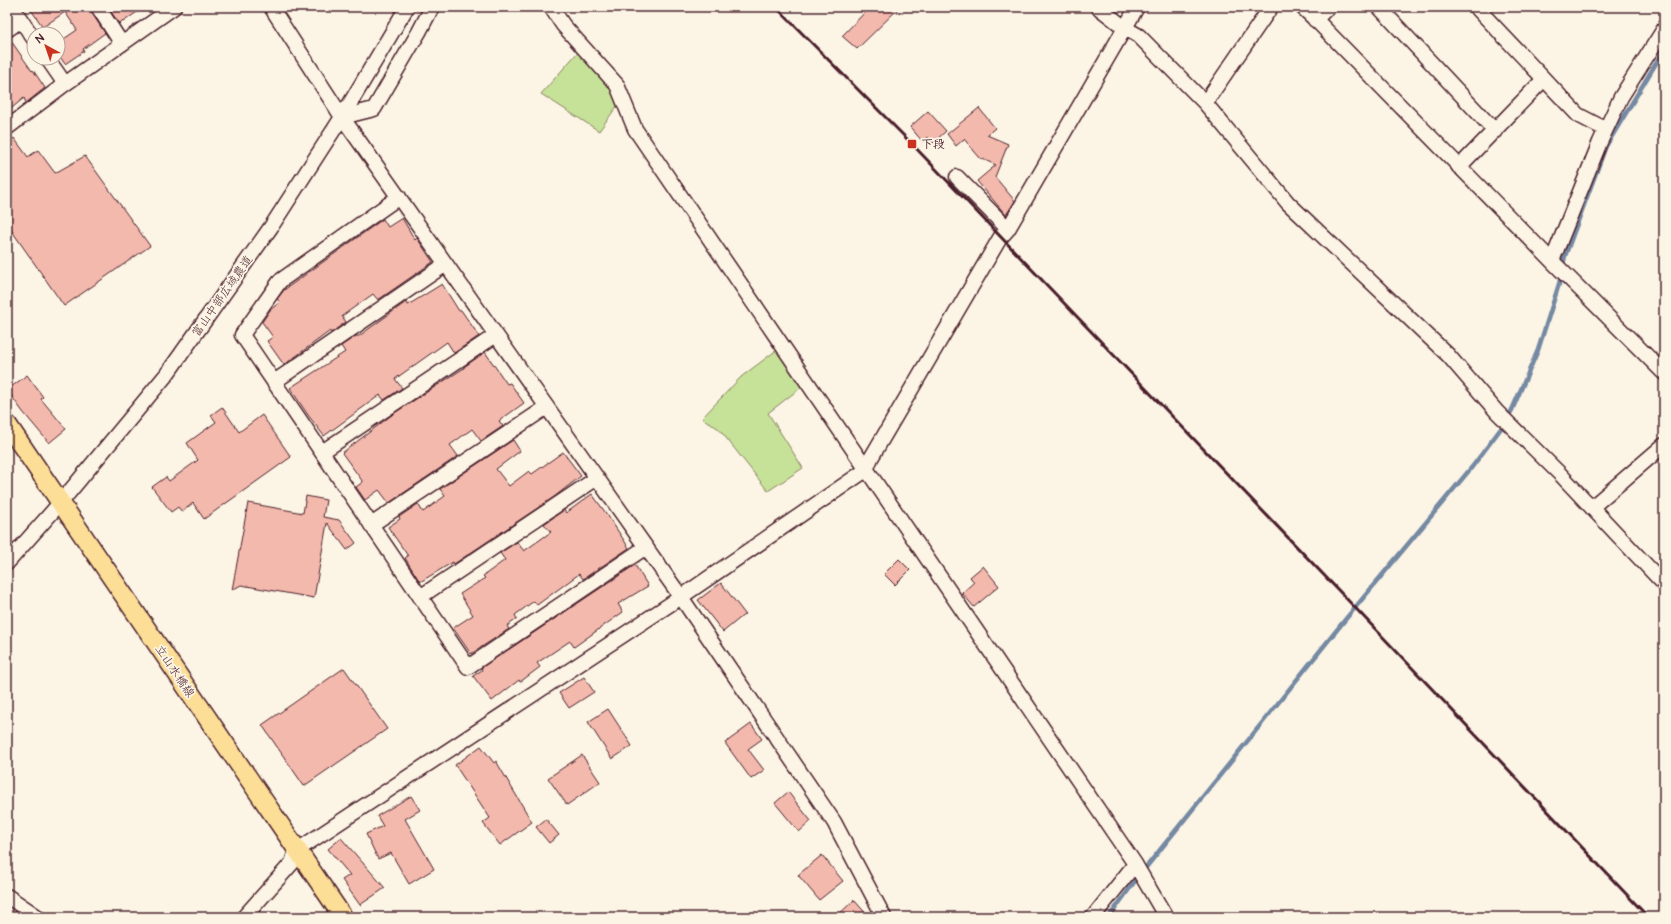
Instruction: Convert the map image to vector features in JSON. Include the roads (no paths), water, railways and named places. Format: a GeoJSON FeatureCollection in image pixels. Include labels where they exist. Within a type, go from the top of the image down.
{"type":"FeatureCollection","features":[{"type":"Feature","properties":{"kind":"main road","name":"立山水橋線"},"geometry":{"type":"LineString","coordinates":[[7,424],[296,851],[343,917]]}},
{"type":"Feature","properties":{"kind":"street"},"geometry":{"type":"LineString","coordinates":[[12,7],[26,27]]}},
{"type":"Feature","properties":{"kind":"street"},"geometry":{"type":"LineString","coordinates":[[98,7],[122,44]]}},
{"type":"Feature","properties":{"kind":"street"},"geometry":{"type":"LineString","coordinates":[[7,128],[65,84],[174,7]]}},
{"type":"Feature","properties":{"kind":"street"},"geometry":{"type":"LineString","coordinates":[[271,7],[342,117],[681,597],[834,822],[884,917]]}},
{"type":"Feature","properties":{"kind":"street","name":"富山中部広域農道"},"geometry":{"type":"LineString","coordinates":[[7,563],[61,502],[167,374],[271,227],[342,117],[407,7]]}},
{"type":"Feature","properties":{"kind":"street"},"geometry":{"type":"LineString","coordinates":[[342,117],[374,109],[432,7]]}},
{"type":"Feature","properties":{"kind":"street"},"geometry":{"type":"LineString","coordinates":[[551,7],[563,25],[617,85],[635,129],[1135,864],[1166,917]]}},
{"type":"Feature","properties":{"kind":"street"},"geometry":{"type":"LineString","coordinates":[[1098,7],[1125,28],[1139,36],[1205,103],[1288,204],[1448,355],[1497,412],[1561,475],[1664,584]]}},
{"type":"Feature","properties":{"kind":"street"},"geometry":{"type":"LineString","coordinates":[[244,917],[292,863],[296,851],[681,597],[866,470],[871,458],[996,245],[1008,229],[1137,7]]}},
{"type":"Feature","properties":{"kind":"street"},"geometry":{"type":"LineString","coordinates":[[1205,103],[1271,7]]}},
{"type":"Feature","properties":{"kind":"street"},"geometry":{"type":"LineString","coordinates":[[1302,7],[1664,373]]}},
{"type":"Feature","properties":{"kind":"street"},"geometry":{"type":"LineString","coordinates":[[1315,20],[1328,7]]}},
{"type":"Feature","properties":{"kind":"street"},"geometry":{"type":"LineString","coordinates":[[1379,7],[1495,131]]}},
{"type":"Feature","properties":{"kind":"street"},"geometry":{"type":"LineString","coordinates":[[1476,7],[1578,115],[1605,129]]}},
{"type":"Feature","properties":{"kind":"street"},"geometry":{"type":"LineString","coordinates":[[7,30],[21,20]]}},
{"type":"Feature","properties":{"kind":"street"},"geometry":{"type":"LineString","coordinates":[[1552,261],[1605,129],[1621,97],[1664,29]]}},
{"type":"Feature","properties":{"kind":"street"},"geometry":{"type":"LineString","coordinates":[[53,66],[65,84]]}},
{"type":"Feature","properties":{"kind":"street"},"geometry":{"type":"LineString","coordinates":[[1459,167],[1544,79]]}},
{"type":"Feature","properties":{"kind":"street"},"geometry":{"type":"LineString","coordinates":[[957,177],[1008,229]]}},
{"type":"Feature","properties":{"kind":"street"},"geometry":{"type":"LineString","coordinates":[[399,197],[280,281],[242,335],[468,667],[646,547]]}},
{"type":"Feature","properties":{"kind":"street"},"geometry":{"type":"LineString","coordinates":[[274,382],[446,264]]}},
{"type":"Feature","properties":{"kind":"street"},"geometry":{"type":"LineString","coordinates":[[322,452],[496,335]]}},
{"type":"Feature","properties":{"kind":"street"},"geometry":{"type":"LineString","coordinates":[[371,525],[547,407]]}},
{"type":"Feature","properties":{"kind":"street"},"geometry":{"type":"LineString","coordinates":[[1592,507],[1664,445]]}},
{"type":"Feature","properties":{"kind":"street"},"geometry":{"type":"LineString","coordinates":[[420,596],[597,478]]}},
{"type":"Feature","properties":{"kind":"street"},"geometry":{"type":"LineString","coordinates":[[1093,917],[1135,864]]}},
{"type":"Feature","properties":{"kind":"street"},"geometry":{"type":"LineString","coordinates":[[7,896],[38,917]]}},
{"type":"Feature","properties":{"kind":"waterway"},"geometry":{"type":"LineString","coordinates":[[1109,917],[1135,881],[1344,621],[1472,467],[1502,427],[1512,410],[1538,350],[1559,284],[1565,256],[1606,146],[1664,50]]}},
{"type":"Feature","properties":{"kind":"railway"},"geometry":{"type":"LineString","coordinates":[[776,7],[912,144],[1648,917]]}},
{"type":"Feature","properties":{"kind":"place","name":"下段"},"geometry":{"type":"Point","coordinates":[912,144]}}]}
